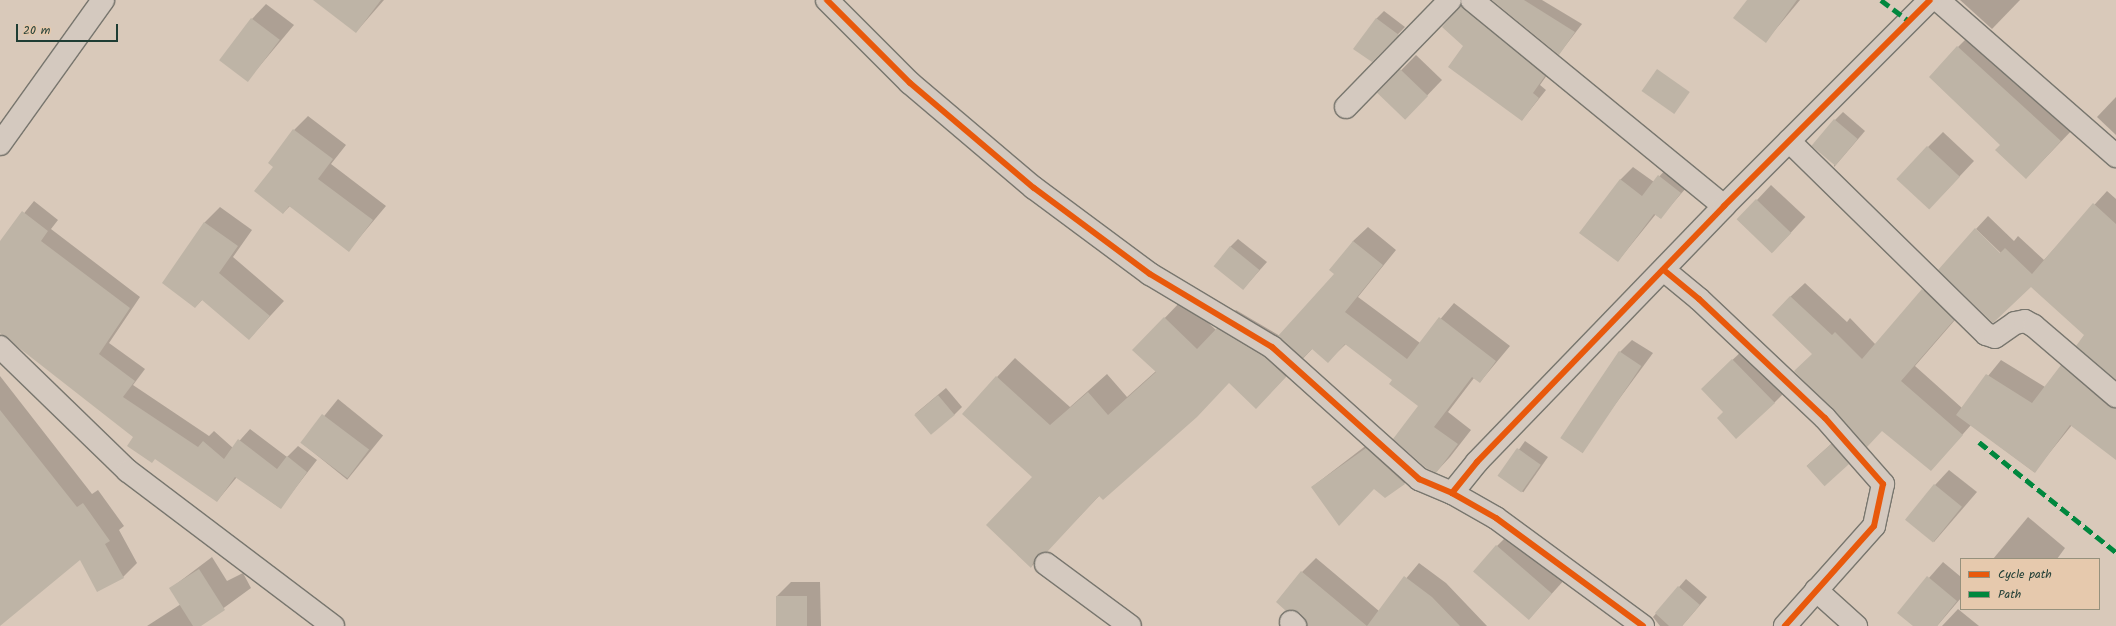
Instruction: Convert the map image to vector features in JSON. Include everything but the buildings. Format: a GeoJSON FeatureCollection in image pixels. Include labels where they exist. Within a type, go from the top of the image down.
{"type":"FeatureCollection","features":[{"type":"Feature","properties":{"kind":"street"},"geometry":{"type":"LineString","coordinates":[[0,144],[103,0]]}},
{"type":"Feature","properties":{"kind":"street"},"geometry":{"type":"LineString","coordinates":[[827,0],[910,82],[1034,188],[1150,274],[1272,347],[1419,479],[1452,493],[1496,518],[1643,626]]}},
{"type":"Feature","properties":{"kind":"street"},"geometry":{"type":"LineString","coordinates":[[1346,107],[1450,0]]}},
{"type":"Feature","properties":{"kind":"street"},"geometry":{"type":"LineString","coordinates":[[1472,0],[1724,206]]}},
{"type":"Feature","properties":{"kind":"street"},"geometry":{"type":"LineString","coordinates":[[1452,493],[1477,462],[1665,271],[1724,206],[1930,0]]}},
{"type":"Feature","properties":{"kind":"street"},"geometry":{"type":"LineString","coordinates":[[1938,0],[2116,156]]}},
{"type":"Feature","properties":{"kind":"street"},"geometry":{"type":"LineString","coordinates":[[1789,141],[1986,334],[1995,337],[2015,323],[2030,324],[2116,396]]}},
{"type":"Feature","properties":{"kind":"street"},"geometry":{"type":"LineString","coordinates":[[1665,271],[1699,299],[1825,418],[1883,484],[1874,526],[1785,626]]}},
{"type":"Feature","properties":{"kind":"street"},"geometry":{"type":"LineString","coordinates":[[0,346],[128,471],[333,626]]}},
{"type":"Feature","properties":{"kind":"street"},"geometry":{"type":"LineString","coordinates":[[1046,564],[1130,626]]}},
{"type":"Feature","properties":{"kind":"street"},"geometry":{"type":"LineString","coordinates":[[1816,590],[1856,626]]}},
{"type":"Feature","properties":{"kind":"marked path"},"geometry":{"type":"LineString","coordinates":[[1881,0],[1909,21]]}},
{"type":"Feature","properties":{"kind":"marked path"},"geometry":{"type":"LineString","coordinates":[[1979,442],[2116,552]]}},
{"type":"Feature","properties":{"kind":"cycle path"},"geometry":{"type":"LineString","coordinates":[[827,0],[910,83],[1034,188],[1150,274],[1272,347],[1419,479],[1452,493]]}},
{"type":"Feature","properties":{"kind":"cycle path"},"geometry":{"type":"LineString","coordinates":[[1643,626],[1496,518],[1452,493],[1477,462],[1724,206],[1930,0]]}},
{"type":"Feature","properties":{"kind":"cycle path"},"geometry":{"type":"LineString","coordinates":[[1665,271],[1699,299],[1825,418],[1883,484],[1874,526],[1785,626]]}}]}
